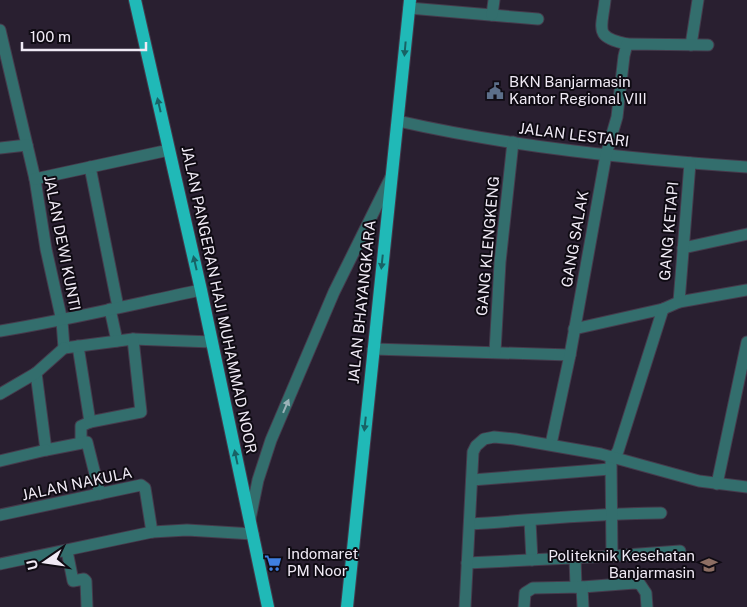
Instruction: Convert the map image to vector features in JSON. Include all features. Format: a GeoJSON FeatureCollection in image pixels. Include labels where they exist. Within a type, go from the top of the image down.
{"type":"FeatureCollection","features":[{"type":"Feature","properties":{"kind":"main road","name":"JALAN PANGERAN HAJI MUHAMMAD NOOR"},"geometry":{"type":"LineString","coordinates":[[135,0],[201,290],[268,607]]}},
{"type":"Feature","properties":{"kind":"main road","name":"JALAN BHAYANGKARA"},"geometry":{"type":"LineString","coordinates":[[347,607],[409,4]]}},
{"type":"Feature","properties":{"kind":"street"},"geometry":{"type":"LineString","coordinates":[[492,15],[494,0]]}},
{"type":"Feature","properties":{"kind":"street"},"geometry":{"type":"LineString","coordinates":[[605,0],[602,27],[603,34],[610,40],[627,44],[708,46]]}},
{"type":"Feature","properties":{"kind":"street"},"geometry":{"type":"LineString","coordinates":[[691,45],[698,0]]}},
{"type":"Feature","properties":{"kind":"street"},"geometry":{"type":"LineString","coordinates":[[409,4],[538,19]]}},
{"type":"Feature","properties":{"kind":"street","name":"JALAN DEWI KUNTI"},"geometry":{"type":"LineString","coordinates":[[0,30],[35,179],[46,248],[62,321],[64,348]]}},
{"type":"Feature","properties":{"kind":"street","name":"GANG SALAK"},"geometry":{"type":"LineString","coordinates":[[551,444],[570,355],[606,155],[617,117],[627,44]]}},
{"type":"Feature","properties":{"kind":"street","name":"JALAN LESTARI"},"geometry":{"type":"LineString","coordinates":[[398,121],[453,134],[606,155],[747,167]]}},
{"type":"Feature","properties":{"kind":"street","name":"GANG KLENGKENG"},"geometry":{"type":"LineString","coordinates":[[495,352],[500,262],[513,142]]}},
{"type":"Feature","properties":{"kind":"street"},"geometry":{"type":"LineString","coordinates":[[0,148],[27,145]]}},
{"type":"Feature","properties":{"kind":"street"},"geometry":{"type":"LineString","coordinates":[[35,179],[169,150]]}},
{"type":"Feature","properties":{"kind":"street","name":"GANG KETAPI"},"geometry":{"type":"LineString","coordinates":[[678,302],[690,163]]}},
{"type":"Feature","properties":{"kind":"street"},"geometry":{"type":"LineString","coordinates":[[90,167],[114,308],[117,341]]}},
{"type":"Feature","properties":{"kind":"street"},"geometry":{"type":"LineString","coordinates":[[250,518],[258,480],[271,440],[334,292],[392,173]]}},
{"type":"Feature","properties":{"kind":"street"},"geometry":{"type":"LineString","coordinates":[[368,223],[377,219],[382,221],[386,233]]}},
{"type":"Feature","properties":{"kind":"street"},"geometry":{"type":"LineString","coordinates":[[683,248],[747,234]]}},
{"type":"Feature","properties":{"kind":"street"},"geometry":{"type":"LineString","coordinates":[[0,332],[62,321],[201,290]]}},
{"type":"Feature","properties":{"kind":"street"},"geometry":{"type":"LineString","coordinates":[[574,329],[663,309],[678,302],[747,290]]}},
{"type":"Feature","properties":{"kind":"street"},"geometry":{"type":"LineString","coordinates":[[612,556],[611,461],[618,451],[663,309]]}},
{"type":"Feature","properties":{"kind":"street"},"geometry":{"type":"LineString","coordinates":[[0,394],[36,373],[64,348],[133,339],[212,342]]}},
{"type":"Feature","properties":{"kind":"street"},"geometry":{"type":"LineString","coordinates":[[81,442],[81,426],[90,422],[141,412],[133,339]]}},
{"type":"Feature","properties":{"kind":"street"},"geometry":{"type":"LineString","coordinates":[[717,484],[747,342]]}},
{"type":"Feature","properties":{"kind":"street"},"geometry":{"type":"LineString","coordinates":[[78,346],[90,422]]}},
{"type":"Feature","properties":{"kind":"street"},"geometry":{"type":"LineString","coordinates":[[373,349],[570,355]]}},
{"type":"Feature","properties":{"kind":"street"},"geometry":{"type":"LineString","coordinates":[[36,373],[46,450]]}},
{"type":"Feature","properties":{"kind":"street"},"geometry":{"type":"LineString","coordinates":[[465,607],[473,452],[482,440],[494,437],[551,444],[614,458],[681,478],[747,487]]}},
{"type":"Feature","properties":{"kind":"street"},"geometry":{"type":"LineString","coordinates":[[0,460],[87,442],[100,494]]}},
{"type":"Feature","properties":{"kind":"street"},"geometry":{"type":"LineString","coordinates":[[472,480],[610,470]]}},
{"type":"Feature","properties":{"kind":"street"},"geometry":{"type":"LineString","coordinates":[[240,477],[246,482],[258,480]]}},
{"type":"Feature","properties":{"kind":"street","name":"JALAN NAKULA"},"geometry":{"type":"LineString","coordinates":[[0,515],[144,486],[152,532]]}},
{"type":"Feature","properties":{"kind":"street"},"geometry":{"type":"LineString","coordinates":[[470,524],[530,521],[612,513],[661,513]]}},
{"type":"Feature","properties":{"kind":"street"},"geometry":{"type":"LineString","coordinates":[[530,521],[532,560]]}},
{"type":"Feature","properties":{"kind":"street"},"geometry":{"type":"LineString","coordinates":[[0,564],[152,532],[187,530],[253,534]]}},
{"type":"Feature","properties":{"kind":"street"},"geometry":{"type":"LineString","coordinates":[[67,551],[73,580],[84,579],[86,581],[87,607]]}},
{"type":"Feature","properties":{"kind":"street"},"geometry":{"type":"LineString","coordinates":[[467,563],[680,551]]}},
{"type":"Feature","properties":{"kind":"street"},"geometry":{"type":"LineString","coordinates":[[575,558],[583,607]]}},
{"type":"Feature","properties":{"kind":"street"},"geometry":{"type":"LineString","coordinates":[[524,607],[525,593],[532,588],[635,583],[640,584],[646,593],[647,607]]}},
{"type":"Feature","properties":{"kind":"place","name":"BKN Banjarmasin Kantor Regional VIII"},"geometry":{"type":"Point","coordinates":[495,91]}},
{"type":"Feature","properties":{"kind":"place","name":"Indomaret PM Noor"},"geometry":{"type":"Point","coordinates":[273,563]}},
{"type":"Feature","properties":{"kind":"place","name":"Politeknik Kesehatan Banjarmasin"},"geometry":{"type":"Point","coordinates":[709,565]}}]}
